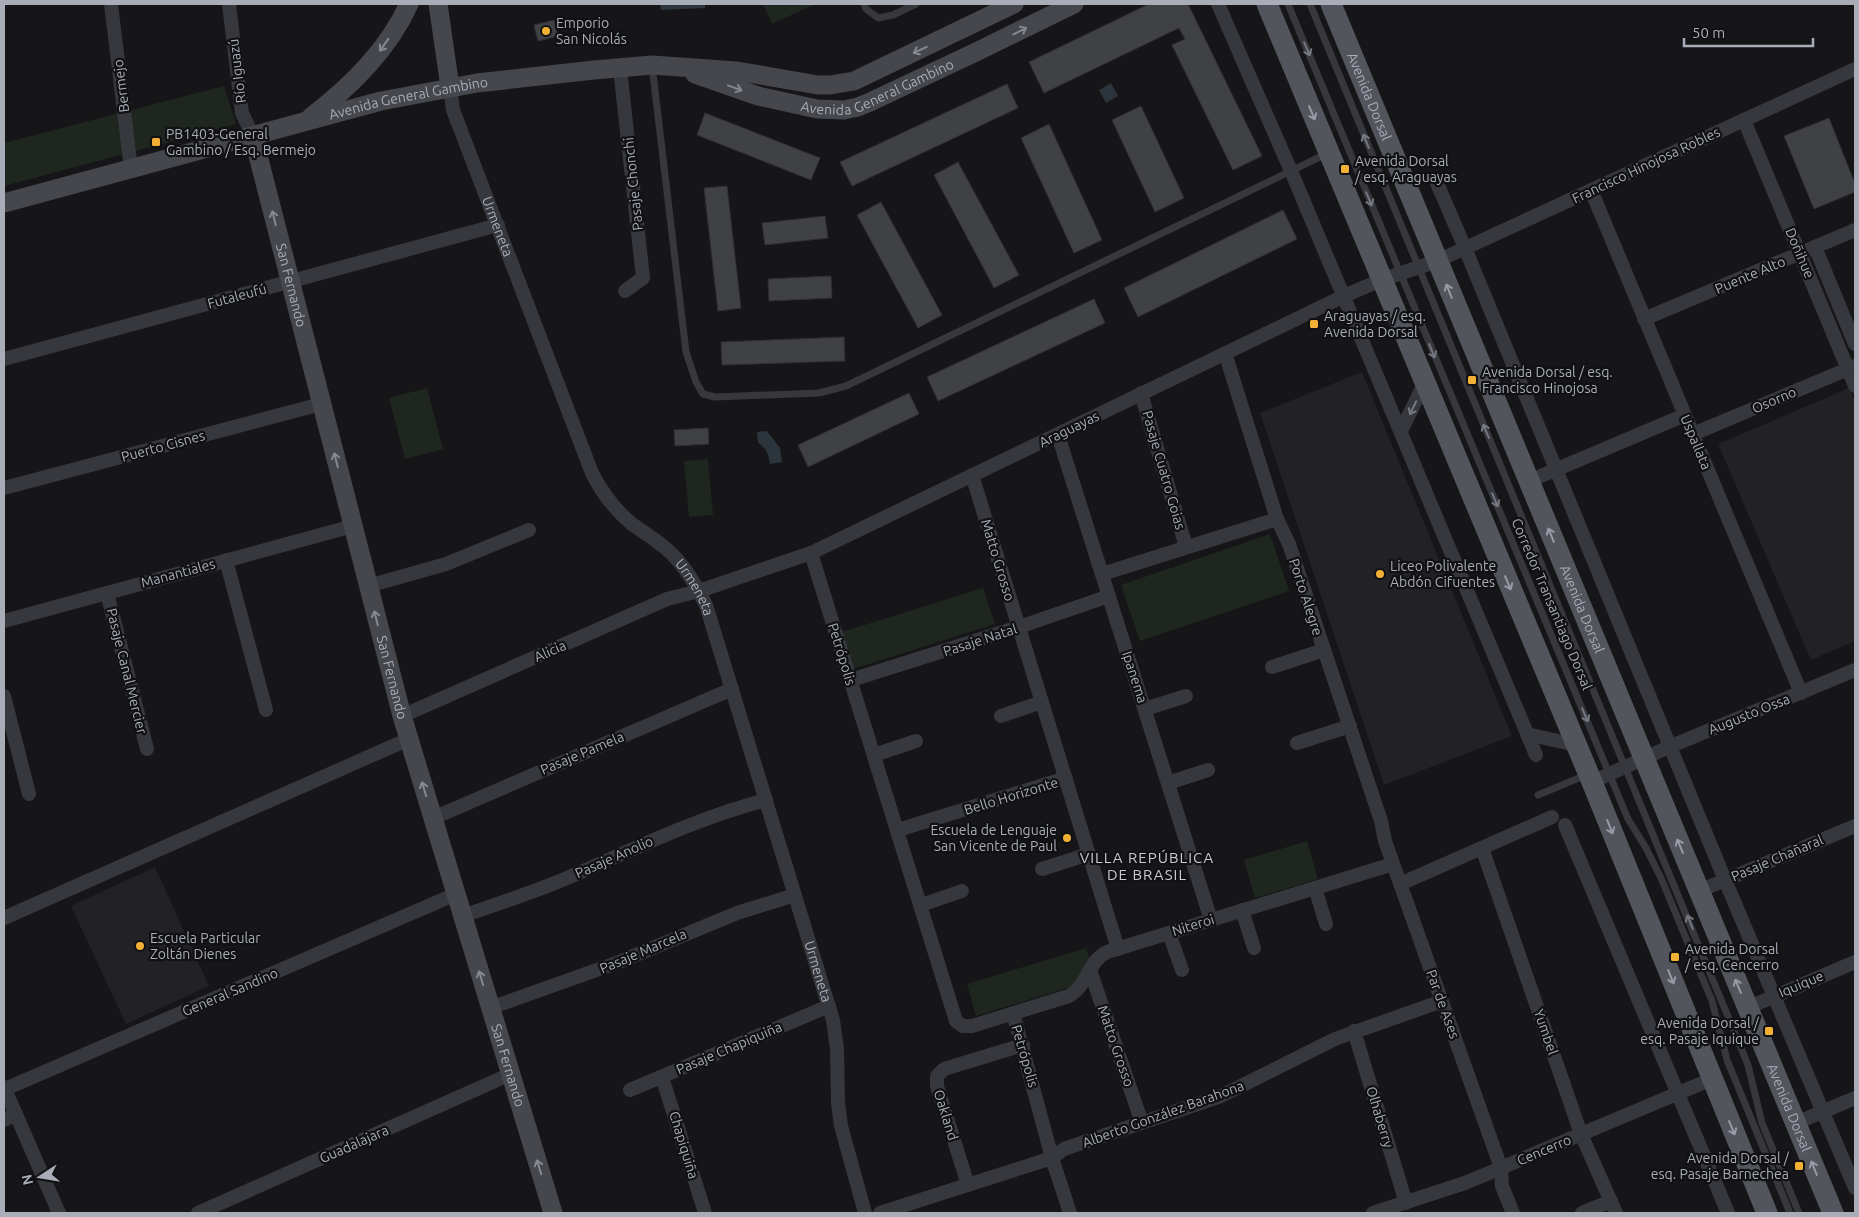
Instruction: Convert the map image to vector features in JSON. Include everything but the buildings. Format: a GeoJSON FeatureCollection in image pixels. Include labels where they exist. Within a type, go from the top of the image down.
{"type":"FeatureCollection","features":[{"type":"Feature","properties":{"kind":"main road"},"geometry":{"type":"LineString","coordinates":[[1267,4],[1328,153],[1390,276],[1424,384],[1576,744],[1596,776],[1712,1079],[1768,1213]]}},
{"type":"Feature","properties":{"kind":"main road","name":"Avenida Dorsal"},"geometry":{"type":"LineString","coordinates":[[1330,4],[1427,264],[1529,481],[1634,762],[1699,891],[1833,1213]]}},
{"type":"Feature","properties":{"kind":"street","name":"Bermejo"},"geometry":{"type":"LineString","coordinates":[[111,4],[132,169]]}},
{"type":"Feature","properties":{"kind":"street","name":"Río Iguazú"},"geometry":{"type":"LineString","coordinates":[[229,4],[242,113],[252,136]]}},
{"type":"Feature","properties":{"kind":"street"},"geometry":{"type":"LineString","coordinates":[[303,123],[340,94],[364,70],[394,31],[409,4]]}},
{"type":"Feature","properties":{"kind":"street","name":"Urmeneta"},"geometry":{"type":"LineString","coordinates":[[438,4],[453,110],[598,486],[624,517],[674,556],[699,591],[712,620],[829,1006],[837,1049],[838,1103],[841,1126],[865,1213]]}},
{"type":"Feature","properties":{"kind":"street","name":"Avenida General Gambino"},"geometry":{"type":"LineString","coordinates":[[4,202],[400,96],[477,83],[652,65],[737,70],[818,85],[843,84],[854,81],[1014,4]]}},
{"type":"Feature","properties":{"kind":"street","name":"Avenida General Gambino"},"geometry":{"type":"LineString","coordinates":[[673,66],[758,96],[831,111],[858,107],[1074,4]]}},
{"type":"Feature","properties":{"kind":"street"},"geometry":{"type":"LineString","coordinates":[[1218,4],[1344,296],[1536,755]]}},
{"type":"Feature","properties":{"kind":"street"},"geometry":{"type":"LineString","coordinates":[[964,29],[976,52]]}},
{"type":"Feature","properties":{"kind":"street","name":"Pasaje Chonchi"},"geometry":{"type":"LineString","coordinates":[[620,68],[643,278],[625,291]]}},
{"type":"Feature","properties":{"kind":"street","name":"Francisco Hinojosa Robles"},"geometry":{"type":"LineString","coordinates":[[1427,264],[1855,69]]}},
{"type":"Feature","properties":{"kind":"street","name":"Doñihue"},"geometry":{"type":"LineString","coordinates":[[1744,120],[1800,253],[1852,368],[1855,386]]}},
{"type":"Feature","properties":{"kind":"street","name":"San Fernando"},"geometry":{"type":"LineString","coordinates":[[252,136],[402,716],[553,1213]]}},
{"type":"Feature","properties":{"kind":"street"},"geometry":{"type":"LineString","coordinates":[[1436,183],[1465,248],[1725,880],[1855,1188]]}},
{"type":"Feature","properties":{"kind":"street","name":"Uspallata"},"geometry":{"type":"LineString","coordinates":[[1591,190],[1800,693]]}},
{"type":"Feature","properties":{"kind":"street","name":"Futaleufú"},"geometry":{"type":"LineString","coordinates":[[4,359],[498,225]]}},
{"type":"Feature","properties":{"kind":"street","name":"Puente Alto"},"geometry":{"type":"LineString","coordinates":[[1644,319],[1855,230]]}},
{"type":"Feature","properties":{"kind":"street","name":"Doñihue"},"geometry":{"type":"LineString","coordinates":[[1815,247],[1855,344]]}},
{"type":"Feature","properties":{"kind":"street","name":"Araguayas"},"geometry":{"type":"LineString","coordinates":[[699,591],[811,552],[1344,296],[1390,276],[1427,264]]}},
{"type":"Feature","properties":{"kind":"street","name":"Porto Alegre"},"geometry":{"type":"LineString","coordinates":[[1225,353],[1278,519],[1289,544],[1350,726],[1381,821],[1385,841]]}},
{"type":"Feature","properties":{"kind":"street","name":"Osorno"},"geometry":{"type":"LineString","coordinates":[[1693,434],[1852,368]]}},
{"type":"Feature","properties":{"kind":"street"},"geometry":{"type":"LineString","coordinates":[[1401,431],[1424,384]]}},
{"type":"Feature","properties":{"kind":"street","name":"Pasaje Cuatro Goias"},"geometry":{"type":"LineString","coordinates":[[1141,393],[1186,547]]}},
{"type":"Feature","properties":{"kind":"street","name":"Puerto Cisnes"},"geometry":{"type":"LineString","coordinates":[[4,488],[321,404]]}},
{"type":"Feature","properties":{"kind":"street"},"geometry":{"type":"LineString","coordinates":[[1529,481],[1685,415]]}},
{"type":"Feature","properties":{"kind":"street","name":"Ipanema"},"geometry":{"type":"LineString","coordinates":[[1058,435],[1211,920]]}},
{"type":"Feature","properties":{"kind":"street","name":"Matto Grosso"},"geometry":{"type":"LineString","coordinates":[[972,475],[1118,949]]}},
{"type":"Feature","properties":{"kind":"street"},"geometry":{"type":"LineString","coordinates":[[1102,574],[1278,519]]}},
{"type":"Feature","properties":{"kind":"street","name":"Manantiales"},"geometry":{"type":"LineString","coordinates":[[4,621],[353,526]]}},
{"type":"Feature","properties":{"kind":"street"},"geometry":{"type":"LineString","coordinates":[[368,586],[446,564],[529,530]]}},
{"type":"Feature","properties":{"kind":"street","name":"Petrópolis"},"geometry":{"type":"LineString","coordinates":[[811,552],[956,1021],[968,1027],[1013,1013],[1052,1158],[1070,1213]]}},
{"type":"Feature","properties":{"kind":"street"},"geometry":{"type":"LineString","coordinates":[[226,560],[266,710]]}},
{"type":"Feature","properties":{"kind":"street","name":"Alicia"},"geometry":{"type":"LineString","coordinates":[[402,716],[667,599],[699,591]]}},
{"type":"Feature","properties":{"kind":"street","name":"Pasaje Canal Mercier"},"geometry":{"type":"LineString","coordinates":[[107,593],[147,749]]}},
{"type":"Feature","properties":{"kind":"street","name":"Pasaje Natal"},"geometry":{"type":"LineString","coordinates":[[851,680],[1019,627],[1109,596]]}},
{"type":"Feature","properties":{"kind":"street"},"geometry":{"type":"LineString","coordinates":[[1272,668],[1324,650]]}},
{"type":"Feature","properties":{"kind":"street","name":"Augusto Ossa"},"geometry":{"type":"LineString","coordinates":[[1634,762],[1855,670]]}},
{"type":"Feature","properties":{"kind":"street","name":"Pasaje Pamela"},"geometry":{"type":"LineString","coordinates":[[433,818],[732,689]]}},
{"type":"Feature","properties":{"kind":"street"},"geometry":{"type":"LineString","coordinates":[[4,696],[29,794]]}},
{"type":"Feature","properties":{"kind":"street"},"geometry":{"type":"LineString","coordinates":[[1145,709],[1186,696]]}},
{"type":"Feature","properties":{"kind":"street"},"geometry":{"type":"LineString","coordinates":[[1001,716],[1042,702]]}},
{"type":"Feature","properties":{"kind":"street"},"geometry":{"type":"LineString","coordinates":[[1297,743],[1350,726]]}},
{"type":"Feature","properties":{"kind":"street"},"geometry":{"type":"LineString","coordinates":[[1527,734],[1576,744]]}},
{"type":"Feature","properties":{"kind":"street"},"geometry":{"type":"LineString","coordinates":[[4,918],[409,739]]}},
{"type":"Feature","properties":{"kind":"street"},"geometry":{"type":"LineString","coordinates":[[874,755],[916,741]]}},
{"type":"Feature","properties":{"kind":"street"},"geometry":{"type":"LineString","coordinates":[[1596,776],[1634,762]]}},
{"type":"Feature","properties":{"kind":"street"},"geometry":{"type":"LineString","coordinates":[[1168,783],[1208,770]]}},
{"type":"Feature","properties":{"kind":"street","name":"Bello Horizonte"},"geometry":{"type":"LineString","coordinates":[[898,830],[1066,778]]}},
{"type":"Feature","properties":{"kind":"street","name":"Pasaje Anolio"},"geometry":{"type":"LineString","coordinates":[[462,916],[560,881],[690,824],[766,800]]}},
{"type":"Feature","properties":{"kind":"street"},"geometry":{"type":"LineString","coordinates":[[1400,884],[1552,817]]}},
{"type":"Feature","properties":{"kind":"street"},"geometry":{"type":"LineString","coordinates":[[1565,825],[1728,1213]]}},
{"type":"Feature","properties":{"kind":"street","name":"Pasaje Chañaral"},"geometry":{"type":"LineString","coordinates":[[1699,891],[1855,826]]}},
{"type":"Feature","properties":{"kind":"street","name":"Par de Ases"},"geometry":{"type":"LineString","coordinates":[[1385,841],[1501,1168],[1502,1186],[1513,1213]]}},
{"type":"Feature","properties":{"kind":"street","name":"Yumbel"},"geometry":{"type":"LineString","coordinates":[[1482,848],[1581,1134],[1614,1207]]}},
{"type":"Feature","properties":{"kind":"street"},"geometry":{"type":"LineString","coordinates":[[1042,869],[1089,854]]}},
{"type":"Feature","properties":{"kind":"street","name":"Niteroi"},"geometry":{"type":"LineString","coordinates":[[1013,1013],[1069,996],[1076,992],[1082,986],[1098,956],[1393,864]]}},
{"type":"Feature","properties":{"kind":"street"},"geometry":{"type":"LineString","coordinates":[[1315,888],[1326,924]]}},
{"type":"Feature","properties":{"kind":"street"},"geometry":{"type":"LineString","coordinates":[[921,905],[962,891]]}},
{"type":"Feature","properties":{"kind":"street","name":"General Sandino"},"geometry":{"type":"LineString","coordinates":[[4,1088],[456,894]]}},
{"type":"Feature","properties":{"kind":"street","name":"Pasaje Marcela"},"geometry":{"type":"LineString","coordinates":[[490,1008],[611,965],[738,913],[795,895]]}},
{"type":"Feature","properties":{"kind":"street"},"geometry":{"type":"LineString","coordinates":[[1242,910],[1254,948]]}},
{"type":"Feature","properties":{"kind":"street"},"geometry":{"type":"LineString","coordinates":[[1169,933],[1182,970]]}},
{"type":"Feature","properties":{"kind":"street","name":"Iquique"},"geometry":{"type":"LineString","coordinates":[[1747,1008],[1855,962]]}},
{"type":"Feature","properties":{"kind":"street","name":"Matto Grosso"},"geometry":{"type":"LineString","coordinates":[[1090,970],[1142,1123]]}},
{"type":"Feature","properties":{"kind":"street","name":"Alberto González Barahona"},"geometry":{"type":"LineString","coordinates":[[880,1213],[1052,1158],[1064,1149],[1230,1092],[1354,1031],[1442,1001]]}},
{"type":"Feature","properties":{"kind":"street","name":"Pasaje Chapiquiña"},"geometry":{"type":"LineString","coordinates":[[630,1090],[829,1006]]}},
{"type":"Feature","properties":{"kind":"street","name":"Olhaberry"},"geometry":{"type":"LineString","coordinates":[[1354,1031],[1406,1203]]}},
{"type":"Feature","properties":{"kind":"street","name":"Oakland"},"geometry":{"type":"LineString","coordinates":[[968,1185],[937,1086],[937,1076],[944,1070],[1023,1045]]}},
{"type":"Feature","properties":{"kind":"street","name":"Guadalajara"},"geometry":{"type":"LineString","coordinates":[[198,1213],[510,1074]]}},
{"type":"Feature","properties":{"kind":"street","name":"Chapiquiña"},"geometry":{"type":"LineString","coordinates":[[662,1077],[705,1213]]}},
{"type":"Feature","properties":{"kind":"street","name":"Cencerro"},"geometry":{"type":"LineString","coordinates":[[1373,1213],[1465,1183],[1712,1079]]}},
{"type":"Feature","properties":{"kind":"street"},"geometry":{"type":"LineString","coordinates":[[4,1088],[10,1117],[59,1213]]}},
{"type":"Feature","properties":{"kind":"street"},"geometry":{"type":"LineString","coordinates":[[1796,1124],[1855,1098]]}},
{"type":"Feature","properties":{"kind":"street"},"geometry":{"type":"LineString","coordinates":[[1582,1213],[1614,1207]]}},
{"type":"Feature","properties":{"kind":"lane"},"geometry":{"type":"LineString","coordinates":[[864,4],[866,9],[878,18],[893,15],[916,4]]}},
{"type":"Feature","properties":{"kind":"lane","name":"Corredor Transantiago Dorsal"},"geometry":{"type":"LineString","coordinates":[[1288,4],[1390,276],[1596,776],[1628,820],[1650,855],[1712,1001],[1727,1060],[1790,1213]]}},
{"type":"Feature","properties":{"kind":"lane","name":"Corredor Transantiago Dorsal"},"geometry":{"type":"LineString","coordinates":[[1310,4],[1427,264],[1634,762],[1748,1065],[1762,1123],[1799,1213]]}},
{"type":"Feature","properties":{"kind":"lane"},"geometry":{"type":"LineString","coordinates":[[652,65],[686,352],[696,382],[703,394],[715,397],[818,393],[846,386],[1328,153]]}},
{"type":"Feature","properties":{"kind":"lane"},"geometry":{"type":"LineString","coordinates":[[1538,795],[1596,776]]}},
{"type":"Feature","properties":{"kind":"shaded area"},"geometry":{"type":"Polygon","coordinates":[[[660,4],[705,4],[705,8],[661,10],[660,4]]]}},
{"type":"Feature","properties":{"kind":"shaded area"},"geometry":{"type":"Polygon","coordinates":[[[763,4],[815,4],[772,24],[763,4]]]}},
{"type":"Feature","properties":{"kind":"shaded area"},"geometry":{"type":"Polygon","coordinates":[[[1111,83],[1118,96],[1106,103],[1099,90],[1111,83]]]}},
{"type":"Feature","properties":{"kind":"shaded area"},"geometry":{"type":"Polygon","coordinates":[[[224,86],[236,124],[4,186],[4,143],[224,86]]]}},
{"type":"Feature","properties":{"kind":"shaded area","name":"Liceo Polivalente Abdón Cifuentes"},"geometry":{"type":"Polygon","coordinates":[[[1362,372],[1512,736],[1384,785],[1260,413],[1362,372]]]}},
{"type":"Feature","properties":{"kind":"shaded area"},"geometry":{"type":"Polygon","coordinates":[[[427,388],[443,449],[405,459],[389,398],[427,388]]]}},
{"type":"Feature","properties":{"kind":"shaded area"},"geometry":{"type":"Polygon","coordinates":[[[1849,388],[1855,402],[1855,641],[1811,660],[1718,444],[1849,388]]]}},
{"type":"Feature","properties":{"kind":"shaded area"},"geometry":{"type":"Polygon","coordinates":[[[767,431],[780,448],[782,462],[770,464],[767,452],[758,443],[757,432],[767,431]]]}},
{"type":"Feature","properties":{"kind":"shaded area"},"geometry":{"type":"Polygon","coordinates":[[[708,459],[713,515],[689,517],[684,461],[708,459]]]}},
{"type":"Feature","properties":{"kind":"shaded area"},"geometry":{"type":"Polygon","coordinates":[[[1270,534],[1289,591],[1140,641],[1121,585],[1270,534]]]}},
{"type":"Feature","properties":{"kind":"shaded area"},"geometry":{"type":"Polygon","coordinates":[[[983,588],[995,624],[853,669],[842,632],[983,588]]]}},
{"type":"Feature","properties":{"kind":"shaded area"},"geometry":{"type":"Polygon","coordinates":[[[1307,841],[1318,879],[1255,898],[1244,860],[1307,841]]]}},
{"type":"Feature","properties":{"kind":"shaded area","name":"Escuela Particular Zoltán Dienes"},"geometry":{"type":"Polygon","coordinates":[[[155,867],[209,986],[126,1024],[71,906],[155,867]]]}},
{"type":"Feature","properties":{"kind":"shaded area"},"geometry":{"type":"Polygon","coordinates":[[[1086,948],[1096,979],[976,1016],[967,984],[1086,948]]]}},
{"type":"Feature","properties":{"kind":"place","name":"Emporio San Nicolás"},"geometry":{"type":"Point","coordinates":[546,31]}},
{"type":"Feature","properties":{"kind":"place","name":"PB1403-General Gambino / Esq. Bermejo"},"geometry":{"type":"Point","coordinates":[156,142]}},
{"type":"Feature","properties":{"kind":"place","name":"Avenida Dorsal / esq. Araguayas"},"geometry":{"type":"Point","coordinates":[1345,169]}},
{"type":"Feature","properties":{"kind":"place","name":"Araguayas / esq. Avenida Dorsal"},"geometry":{"type":"Point","coordinates":[1314,324]}},
{"type":"Feature","properties":{"kind":"place","name":"Avenida Dorsal / esq. Francisco Hinojosa"},"geometry":{"type":"Point","coordinates":[1472,380]}},
{"type":"Feature","properties":{"kind":"place","name":"Liceo Polivalente Abdón Cifuentes"},"geometry":{"type":"Point","coordinates":[1380,574]}},
{"type":"Feature","properties":{"kind":"place","name":"Escuela de Lenguaje San Vicente de Paul"},"geometry":{"type":"Point","coordinates":[1067,838]}},
{"type":"Feature","properties":{"kind":"place","name":"Escuela Particular Zoltán Dienes"},"geometry":{"type":"Point","coordinates":[140,946]}},
{"type":"Feature","properties":{"kind":"place","name":"Avenida Dorsal / esq. Cencerro"},"geometry":{"type":"Point","coordinates":[1675,957]}},
{"type":"Feature","properties":{"kind":"place","name":"Avenida Dorsal / esq. Pasaje Iquique"},"geometry":{"type":"Point","coordinates":[1769,1031]}},
{"type":"Feature","properties":{"kind":"place","name":"Avenida Dorsal / esq. Pasaje Barnechea"},"geometry":{"type":"Point","coordinates":[1799,1166]}},
{"type":"Feature","properties":{"kind":"district","name":"VILLA REPÚBLICA DE BRASIL"},"geometry":{"type":"Point","coordinates":[1147,866]}}]}
